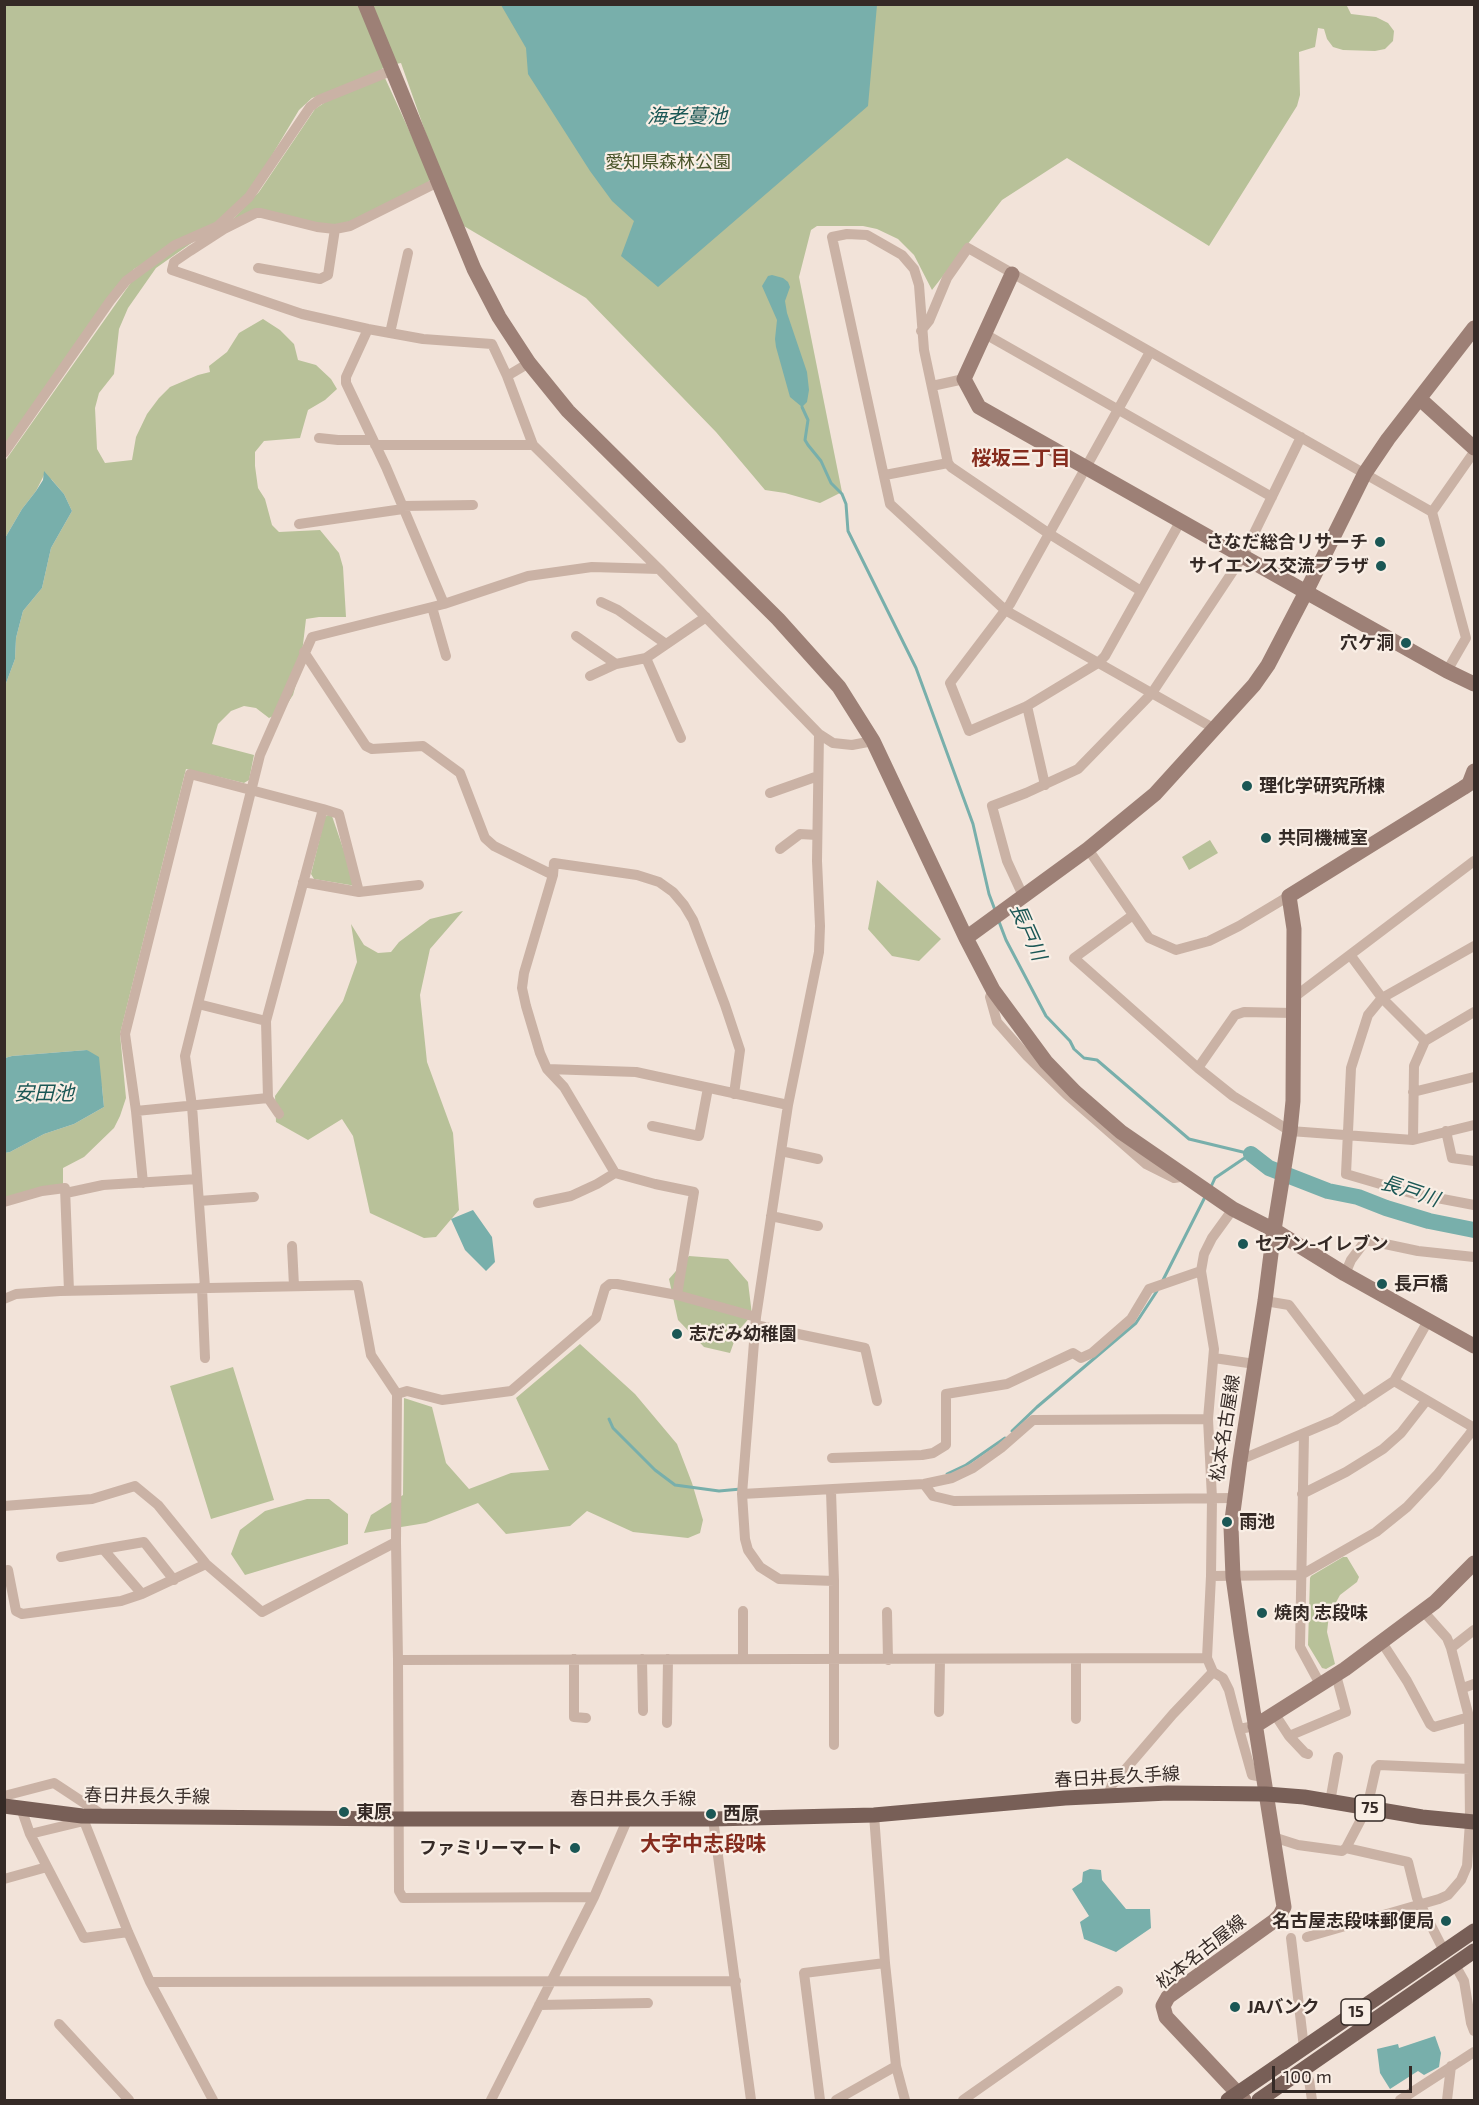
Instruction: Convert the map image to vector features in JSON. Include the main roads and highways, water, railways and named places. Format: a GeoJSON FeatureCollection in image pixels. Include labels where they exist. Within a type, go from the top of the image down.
{"type":"FeatureCollection","features":[{"type":"Feature","properties":{"kind":"main road","name":"春日井長久手線"},"geometry":{"type":"LineString","coordinates":[[4,1806],[83,1818],[104,1816],[713,1819],[874,1815],[1108,1795],[1266,1794],[1472,1822]]}},
{"type":"Feature","properties":{"kind":"main road","name":"15"},"geometry":{"type":"LineString","coordinates":[[1237,2098],[1304,2048],[1474,1931]]}},
{"type":"Feature","properties":{"kind":"main road","name":"15"},"geometry":{"type":"LineString","coordinates":[[1259,2100],[1474,1951]]}},
{"type":"Feature","properties":{"kind":"water","name":"海老蔓池"},"geometry":{"type":"Polygon","coordinates":[[[501,5],[877,5],[868,106],[658,287],[621,256],[634,221],[612,201],[590,171],[528,74],[526,48],[501,5]]]}},
{"type":"Feature","properties":{"kind":"water"},"geometry":{"type":"Polygon","coordinates":[[[768,276],[783,278],[790,287],[785,301],[787,313],[807,372],[809,390],[807,402],[802,407],[790,397],[776,347],[777,320],[762,286],[768,276]]]}},
{"type":"Feature","properties":{"kind":"water"},"geometry":{"type":"Polygon","coordinates":[[[44,471],[64,494],[72,511],[51,548],[42,588],[23,611],[16,638],[15,659],[5,686],[5,538],[43,480],[44,471]]]}},
{"type":"Feature","properties":{"kind":"water","name":"安田池"},"geometry":{"type":"Polygon","coordinates":[[[87,1050],[99,1057],[104,1107],[74,1124],[44,1134],[5,1153],[5,1058],[87,1050]]]}},
{"type":"Feature","properties":{"kind":"water"},"geometry":{"type":"Polygon","coordinates":[[[473,1210],[492,1237],[495,1262],[486,1271],[465,1250],[451,1219],[473,1210]]]}},
{"type":"Feature","properties":{"kind":"water"},"geometry":{"type":"Polygon","coordinates":[[[1090,1869],[1101,1870],[1102,1880],[1126,1909],[1150,1909],[1151,1928],[1116,1952],[1084,1939],[1080,1922],[1089,1916],[1072,1889],[1082,1882],[1083,1872],[1090,1869]]]}},
{"type":"Feature","properties":{"kind":"water"},"geometry":{"type":"Polygon","coordinates":[[[1435,2036],[1441,2053],[1439,2067],[1424,2075],[1418,2071],[1390,2089],[1380,2073],[1377,2049],[1398,2044],[1399,2048],[1435,2036]]]}},
{"type":"Feature","properties":{"kind":"waterway","name":"長戸川"},"geometry":{"type":"LineString","coordinates":[[802,407],[808,420],[805,440],[821,461],[831,483],[842,494],[846,504],[848,531],[916,668],[973,824],[989,894],[995,910]]}},
{"type":"Feature","properties":{"kind":"waterway","name":"長戸川"},"geometry":{"type":"LineString","coordinates":[[998,919],[1006,940],[1046,1016],[1070,1041],[1074,1049],[1084,1058],[1097,1060],[1189,1139],[1251,1154]]}},
{"type":"Feature","properties":{"kind":"waterway","name":"長戸川"},"geometry":{"type":"LineString","coordinates":[[1251,1154],[1269,1168],[1328,1191],[1358,1197],[1429,1221],[1474,1230]]}},
{"type":"Feature","properties":{"kind":"waterway"},"geometry":{"type":"LineString","coordinates":[[1210,1189],[1215,1178],[1249,1155]]}},
{"type":"Feature","properties":{"kind":"waterway"},"geometry":{"type":"LineString","coordinates":[[1163,1280],[1205,1197]]}},
{"type":"Feature","properties":{"kind":"waterway"},"geometry":{"type":"LineString","coordinates":[[1012,1431],[1136,1323],[1157,1291]]}},
{"type":"Feature","properties":{"kind":"waterway"},"geometry":{"type":"LineString","coordinates":[[609,1419],[613,1428],[655,1470],[675,1485],[719,1491],[741,1489]]}},
{"type":"Feature","properties":{"kind":"waterway"},"geometry":{"type":"LineString","coordinates":[[947,1474],[966,1465],[1005,1438]]}},
{"type":"Feature","properties":{"kind":"place","name":"さなだ総合リサーチ"},"geometry":{"type":"Point","coordinates":[1380,542]}},
{"type":"Feature","properties":{"kind":"place","name":"サイエンス交流プラザ"},"geometry":{"type":"Point","coordinates":[1381,566]}},
{"type":"Feature","properties":{"kind":"place","name":"穴ケ洞"},"geometry":{"type":"Point","coordinates":[1406,643]}},
{"type":"Feature","properties":{"kind":"place","name":"理化学研究所棟"},"geometry":{"type":"Point","coordinates":[1247,786]}},
{"type":"Feature","properties":{"kind":"place","name":"共同機械室"},"geometry":{"type":"Point","coordinates":[1266,838]}},
{"type":"Feature","properties":{"kind":"place","name":"セブン-イレブン"},"geometry":{"type":"Point","coordinates":[1243,1244]}},
{"type":"Feature","properties":{"kind":"place","name":"長戸橋"},"geometry":{"type":"Point","coordinates":[1382,1284]}},
{"type":"Feature","properties":{"kind":"place","name":"志だみ幼稚園"},"geometry":{"type":"Point","coordinates":[677,1334]}},
{"type":"Feature","properties":{"kind":"place","name":"雨池"},"geometry":{"type":"Point","coordinates":[1227,1522]}},
{"type":"Feature","properties":{"kind":"place","name":"焼肉 志段味"},"geometry":{"type":"Point","coordinates":[1262,1613]}},
{"type":"Feature","properties":{"kind":"place","name":"東原"},"geometry":{"type":"Point","coordinates":[344,1812]}},
{"type":"Feature","properties":{"kind":"place","name":"西原"},"geometry":{"type":"Point","coordinates":[711,1814]}},
{"type":"Feature","properties":{"kind":"place","name":"ファミリーマート"},"geometry":{"type":"Point","coordinates":[575,1848]}},
{"type":"Feature","properties":{"kind":"place","name":"名古屋志段味郵便局"},"geometry":{"type":"Point","coordinates":[1446,1921]}},
{"type":"Feature","properties":{"kind":"place","name":"JAバンク"},"geometry":{"type":"Point","coordinates":[1235,2007]}},
{"type":"Feature","properties":{"kind":"district","name":"桜坂三丁目"},"geometry":{"type":"Point","coordinates":[1021,458]}},
{"type":"Feature","properties":{"kind":"district","name":"大字中志段味"},"geometry":{"type":"Point","coordinates":[703,1844]}},
{"type":"Feature","properties":{"kind":"park label","name":"愛知県森林公園"},"geometry":{"type":"Point","coordinates":[668,162]}}]}
